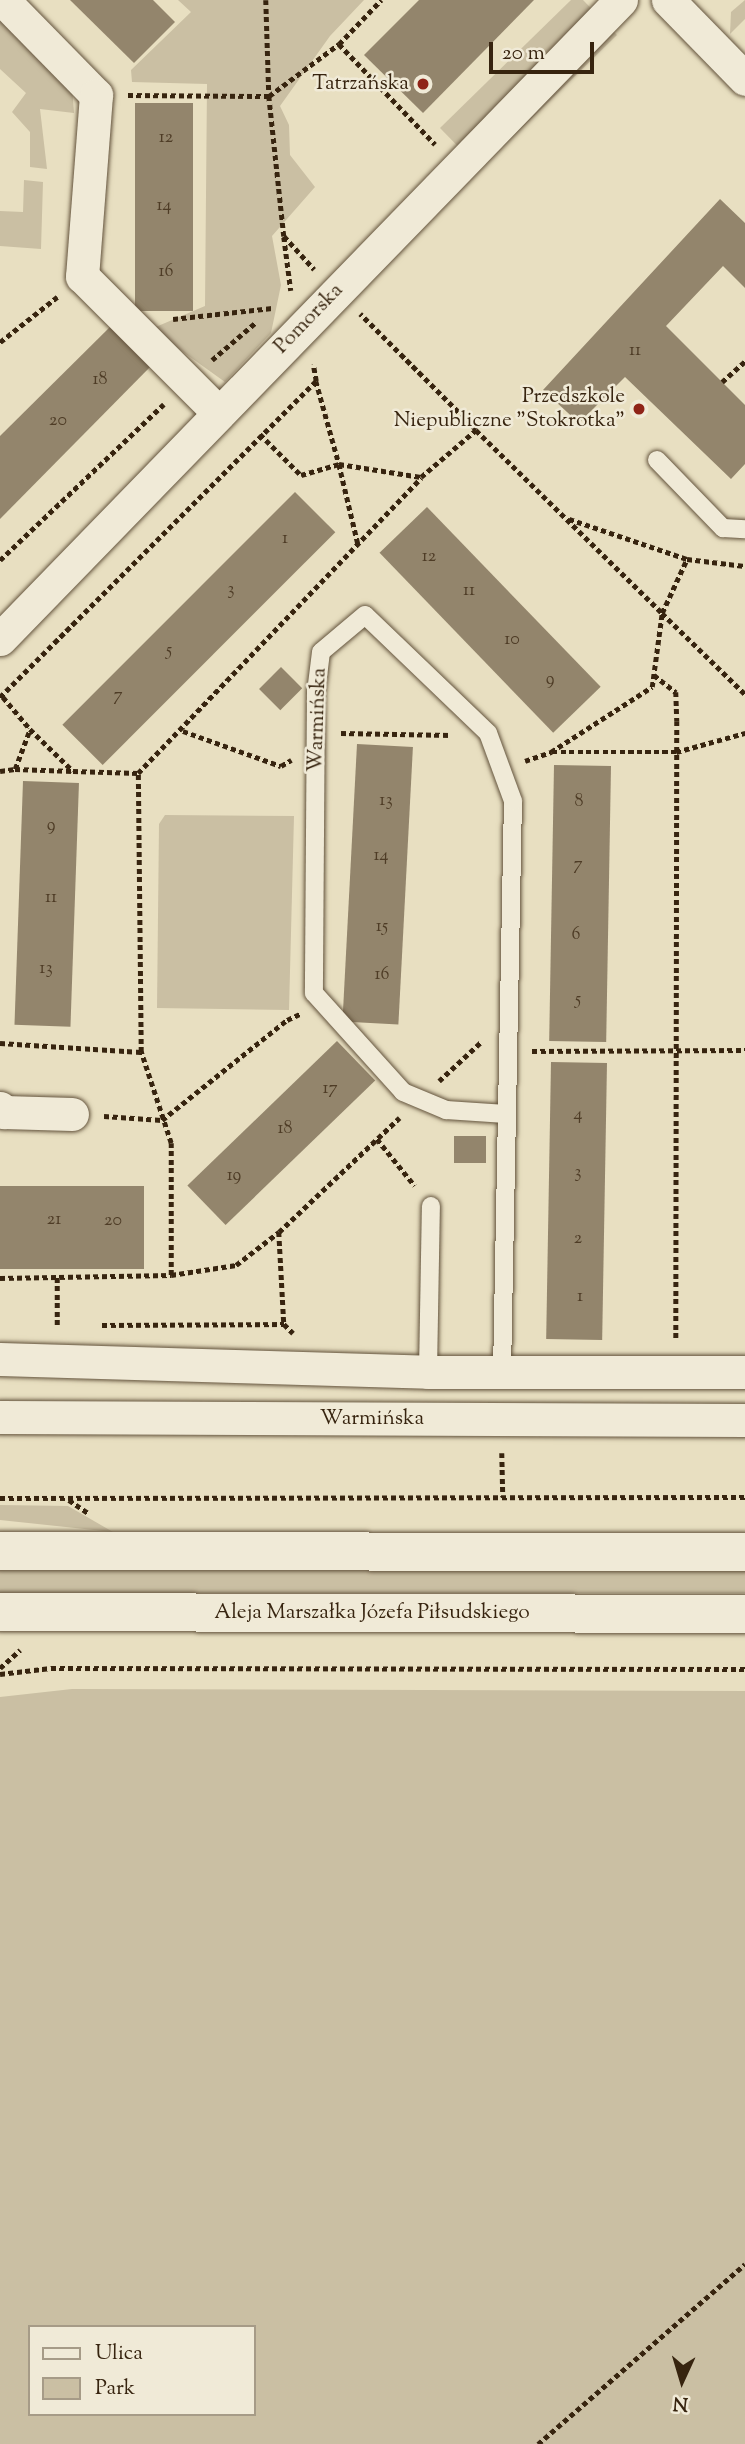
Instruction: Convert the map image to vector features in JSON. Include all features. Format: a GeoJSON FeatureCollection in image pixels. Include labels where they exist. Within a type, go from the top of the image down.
{"type":"FeatureCollection","features":[{"type":"Feature","properties":{"kind":"street"},"geometry":{"type":"LineString","coordinates":[[3,0],[96,95],[82,276],[217,411]]}},
{"type":"Feature","properties":{"kind":"street","name":"Pomorska"},"geometry":{"type":"LineString","coordinates":[[0,639],[217,411],[621,0]]}},
{"type":"Feature","properties":{"kind":"street"},"geometry":{"type":"LineString","coordinates":[[685,5],[745,79]]}},
{"type":"Feature","properties":{"kind":"street"},"geometry":{"type":"LineString","coordinates":[[0,1108],[4,1112],[72,1114]]}},
{"type":"Feature","properties":{"kind":"street"},"geometry":{"type":"LineString","coordinates":[[0,1359],[428,1372],[745,1372]]}},
{"type":"Feature","properties":{"kind":"street","name":"Warmińska"},"geometry":{"type":"LineString","coordinates":[[0,1417],[745,1420]]}},
{"type":"Feature","properties":{"kind":"street"},"geometry":{"type":"LineString","coordinates":[[0,1551],[745,1552]]}},
{"type":"Feature","properties":{"kind":"street","name":"Aleja Marszałka Józefa Piłsudskiego"},"geometry":{"type":"LineString","coordinates":[[0,1612],[745,1614]]}},
{"type":"Feature","properties":{"kind":"lane"},"geometry":{"type":"LineString","coordinates":[[657,460],[723,528],[745,529]]}},
{"type":"Feature","properties":{"kind":"lane","name":"Warmińska"},"geometry":{"type":"LineString","coordinates":[[502,1372],[513,801],[490,736],[365,615],[321,652],[316,739],[314,993],[403,1092],[446,1110],[506,1114]]}},
{"type":"Feature","properties":{"kind":"lane"},"geometry":{"type":"LineString","coordinates":[[428,1372],[431,1206]]}},
{"type":"Feature","properties":{"kind":"path"},"geometry":{"type":"LineString","coordinates":[[266,0],[269,96],[284,236],[336,292],[745,694]]}},
{"type":"Feature","properties":{"kind":"path"},"geometry":{"type":"LineString","coordinates":[[96,95],[269,96],[339,44],[381,0]]}},
{"type":"Feature","properties":{"kind":"path"},"geometry":{"type":"LineString","coordinates":[[339,44],[458,167]]}},
{"type":"Feature","properties":{"kind":"path"},"geometry":{"type":"LineString","coordinates":[[0,342],[82,276]]}},
{"type":"Feature","properties":{"kind":"path"},"geometry":{"type":"LineString","coordinates":[[128,321],[273,308]]}},
{"type":"Feature","properties":{"kind":"path"},"geometry":{"type":"LineString","coordinates":[[311,357],[358,545]]}},
{"type":"Feature","properties":{"kind":"path"},"geometry":{"type":"LineString","coordinates":[[722,382],[745,361]]}},
{"type":"Feature","properties":{"kind":"path"},"geometry":{"type":"LineString","coordinates":[[74,771],[1,697],[260,434],[316,381]]}},
{"type":"Feature","properties":{"kind":"path"},"geometry":{"type":"LineString","coordinates":[[0,771],[15,769],[138,774],[183,731],[421,477],[476,430]]}},
{"type":"Feature","properties":{"kind":"path"},"geometry":{"type":"LineString","coordinates":[[260,434],[300,475],[339,464],[421,477]]}},
{"type":"Feature","properties":{"kind":"path"},"geometry":{"type":"LineString","coordinates":[[566,518],[687,559],[745,566]]}},
{"type":"Feature","properties":{"kind":"path"},"geometry":{"type":"LineString","coordinates":[[501,770],[551,752],[652,687],[662,613],[687,559]]}},
{"type":"Feature","properties":{"kind":"path"},"geometry":{"type":"LineString","coordinates":[[654,675],[676,692],[676,1372]]}},
{"type":"Feature","properties":{"kind":"path"},"geometry":{"type":"LineString","coordinates":[[15,769],[30,729]]}},
{"type":"Feature","properties":{"kind":"path"},"geometry":{"type":"LineString","coordinates":[[183,731],[281,766],[316,739],[490,736]]}},
{"type":"Feature","properties":{"kind":"path"},"geometry":{"type":"LineString","coordinates":[[551,752],[676,752],[745,733]]}},
{"type":"Feature","properties":{"kind":"path"},"geometry":{"type":"LineString","coordinates":[[138,774],[141,1052],[171,1143],[171,1275]]}},
{"type":"Feature","properties":{"kind":"path"},"geometry":{"type":"LineString","coordinates":[[72,1114],[162,1120],[287,1020],[323,1004]]}},
{"type":"Feature","properties":{"kind":"path"},"geometry":{"type":"LineString","coordinates":[[0,1278],[171,1275],[236,1265],[279,1232],[484,1039],[509,1038]]}},
{"type":"Feature","properties":{"kind":"path"},"geometry":{"type":"LineString","coordinates":[[0,1043],[141,1052]]}},
{"type":"Feature","properties":{"kind":"path"},"geometry":{"type":"LineString","coordinates":[[523,1051],[745,1050]]}},
{"type":"Feature","properties":{"kind":"path"},"geometry":{"type":"LineString","coordinates":[[377,1139],[431,1206]]}},
{"type":"Feature","properties":{"kind":"path"},"geometry":{"type":"LineString","coordinates":[[279,1232],[284,1324]]}},
{"type":"Feature","properties":{"kind":"path"},"geometry":{"type":"LineString","coordinates":[[57,1277],[57,1325]]}},
{"type":"Feature","properties":{"kind":"path"},"geometry":{"type":"LineString","coordinates":[[502,1419],[503,1497]]}},
{"type":"Feature","properties":{"kind":"path"},"geometry":{"type":"LineString","coordinates":[[0,1498],[745,1497]]}},
{"type":"Feature","properties":{"kind":"path"},"geometry":{"type":"LineString","coordinates":[[0,1674],[51,1668],[745,1669]]}},
{"type":"Feature","properties":{"kind":"path"},"geometry":{"type":"LineString","coordinates":[[538,2444],[745,2264]]}},
{"type":"Feature","properties":{"kind":"green space"},"geometry":{"type":"Polygon","coordinates":[[[178,0],[364,0],[330,36],[280,106],[289,125],[290,155],[315,187],[272,236],[281,285],[271,333],[225,382],[151,329],[205,306],[207,84],[132,82],[131,70],[191,12],[178,0]]]}},
{"type":"Feature","properties":{"kind":"green space"},"geometry":{"type":"Polygon","coordinates":[[[571,0],[583,0],[617,35],[480,169],[440,128],[571,0]]]}},
{"type":"Feature","properties":{"kind":"green space"},"geometry":{"type":"Polygon","coordinates":[[[745,0],[745,19],[730,34],[731,12],[745,0]]]}},
{"type":"Feature","properties":{"kind":"green space"},"geometry":{"type":"Polygon","coordinates":[[[0,15],[71,74],[74,113],[40,109],[47,169],[30,167],[30,132],[12,112],[26,93],[0,69],[0,15]]]}},
{"type":"Feature","properties":{"kind":"green space"},"geometry":{"type":"Polygon","coordinates":[[[24,180],[43,182],[41,249],[0,246],[0,211],[23,212],[24,180]]]}},
{"type":"Feature","properties":{"kind":"green space"},"geometry":{"type":"Polygon","coordinates":[[[165,815],[294,816],[289,1010],[157,1008],[159,824],[165,815]]]}},
{"type":"Feature","properties":{"kind":"green space"},"geometry":{"type":"Polygon","coordinates":[[[0,1505],[68,1506],[113,1532],[0,1520],[0,1505]]]}},
{"type":"Feature","properties":{"kind":"green space"},"geometry":{"type":"Polygon","coordinates":[[[0,1570],[745,1570],[745,1593],[0,1593],[0,1570]]]}},
{"type":"Feature","properties":{"kind":"green space"},"geometry":{"type":"Polygon","coordinates":[[[72,1689],[745,1691],[745,2444],[0,2444],[0,1697],[72,1689]]]}},
{"type":"Feature","properties":{"kind":"building"},"geometry":{"type":"Polygon","coordinates":[[[70,0],[153,0],[175,22],[134,63],[70,0]]]}},
{"type":"Feature","properties":{"kind":"building","name":"Tatrzańska"},"geometry":{"type":"Polygon","coordinates":[[[419,0],[534,0],[423,113],[364,55],[419,0]]]}},
{"type":"Feature","properties":{"kind":"building"},"geometry":{"type":"Polygon","coordinates":[[[135,103],[193,103],[193,311],[135,311],[135,103]]]}},
{"type":"Feature","properties":{"kind":"building"},"geometry":{"type":"Polygon","coordinates":[[[720,199],[745,223],[745,288],[723,266],[666,326],[745,405],[745,464],[731,479],[625,377],[579,423],[543,390],[720,199]]]}},
{"type":"Feature","properties":{"kind":"building"},"geometry":{"type":"Polygon","coordinates":[[[115,322],[155,362],[0,519],[0,436],[115,322]]]}},
{"type":"Feature","properties":{"kind":"building"},"geometry":{"type":"Polygon","coordinates":[[[295,492],[335,532],[103,765],[62,725],[295,492]]]}},
{"type":"Feature","properties":{"kind":"building"},"geometry":{"type":"Polygon","coordinates":[[[427,507],[601,687],[553,733],[380,553],[427,507]]]}},
{"type":"Feature","properties":{"kind":"building"},"geometry":{"type":"Polygon","coordinates":[[[281,667],[302,688],[280,710],[259,689],[281,667]]]}},
{"type":"Feature","properties":{"kind":"building"},"geometry":{"type":"Polygon","coordinates":[[[357,744],[413,747],[398,1025],[342,1022],[357,744]]]}},
{"type":"Feature","properties":{"kind":"building"},"geometry":{"type":"Polygon","coordinates":[[[554,765],[611,766],[606,1042],[549,1041],[554,765]]]}},
{"type":"Feature","properties":{"kind":"building"},"geometry":{"type":"Polygon","coordinates":[[[23,781],[79,783],[70,1027],[14,1025],[23,781]]]}},
{"type":"Feature","properties":{"kind":"building"},"geometry":{"type":"Polygon","coordinates":[[[337,1041],[375,1081],[226,1225],[187,1185],[337,1041]]]}},
{"type":"Feature","properties":{"kind":"building"},"geometry":{"type":"Polygon","coordinates":[[[551,1062],[607,1063],[602,1340],[546,1339],[551,1062]]]}},
{"type":"Feature","properties":{"kind":"building"},"geometry":{"type":"Polygon","coordinates":[[[454,1136],[486,1136],[486,1163],[454,1163],[454,1136]]]}},
{"type":"Feature","properties":{"kind":"building"},"geometry":{"type":"Polygon","coordinates":[[[0,1186],[144,1186],[144,1269],[0,1269],[0,1186]]]}},
{"type":"Feature","properties":{"kind":"place","name":"Tatrzańska"},"geometry":{"type":"Point","coordinates":[423,84]}},
{"type":"Feature","properties":{"kind":"place","name":"Przedszkole Niepubliczne \"Stokrotka\""},"geometry":{"type":"Point","coordinates":[639,409]}}]}
